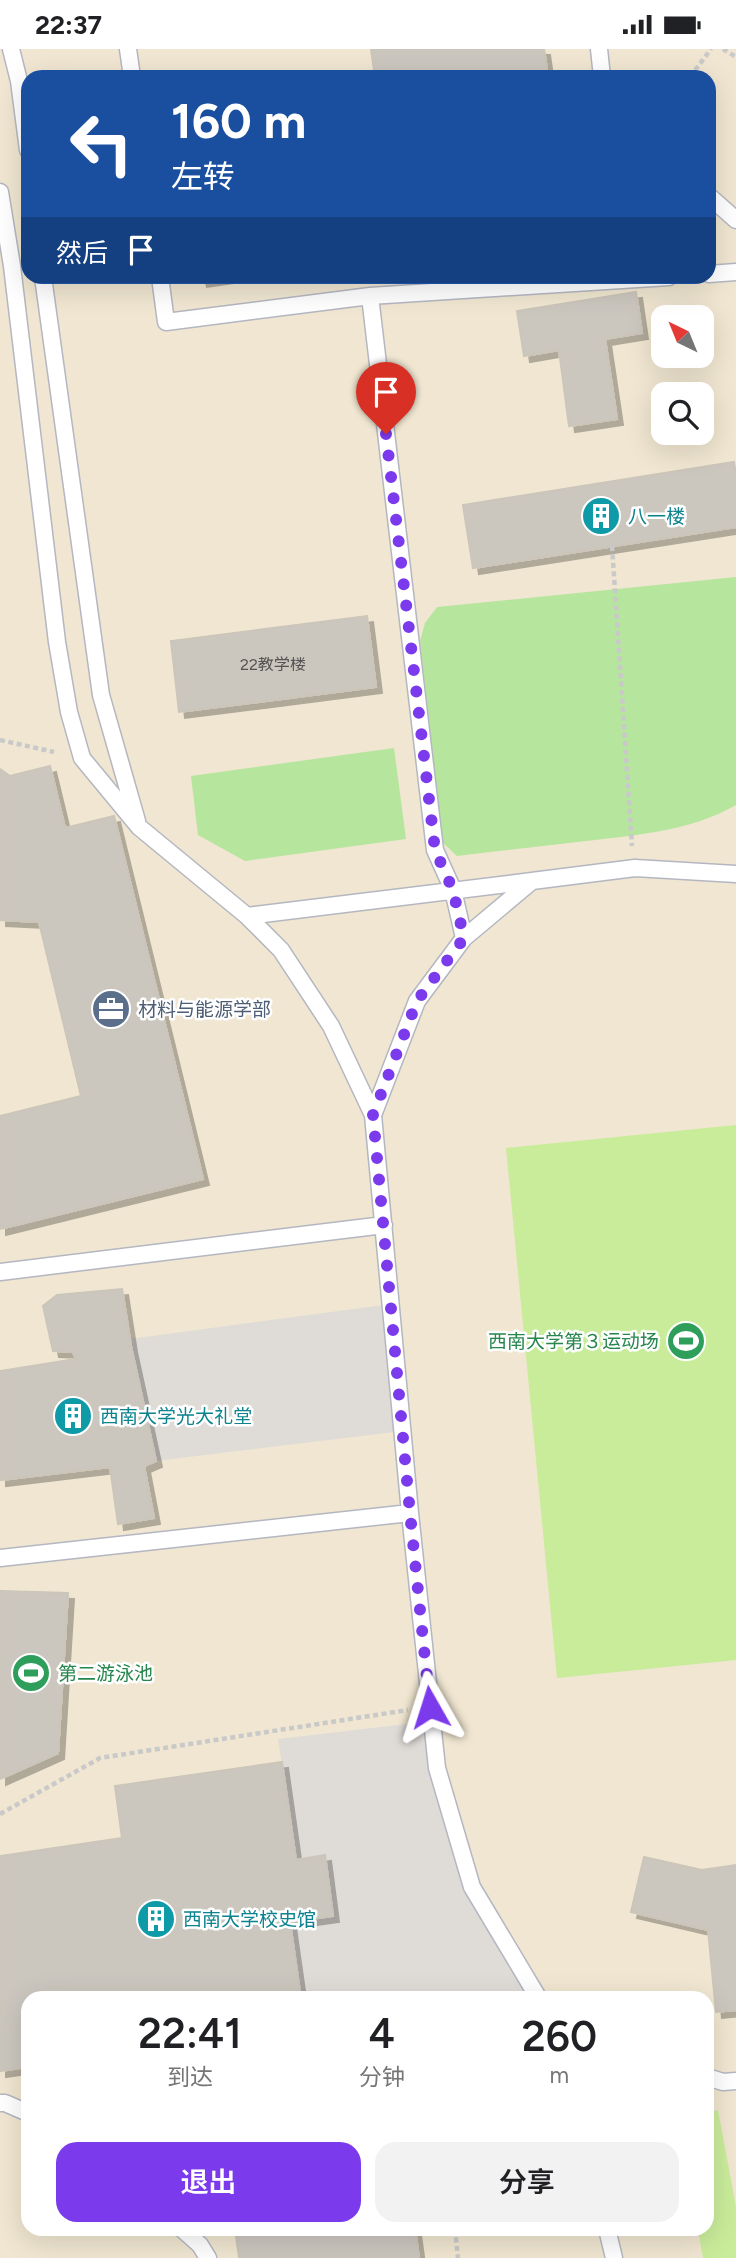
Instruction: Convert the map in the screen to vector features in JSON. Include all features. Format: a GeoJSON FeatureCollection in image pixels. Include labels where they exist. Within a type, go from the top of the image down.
{"type":"FeatureCollection","features":[{"type":"Feature","properties":{"kind":"lane"},"geometry":{"type":"LineString","coordinates":[[11,49],[21,96]]}},
{"type":"Feature","properties":{"kind":"lane"},"geometry":{"type":"LineString","coordinates":[[128,49],[131,70]]}},
{"type":"Feature","properties":{"kind":"lane"},"geometry":{"type":"LineString","coordinates":[[599,49],[601,70]]}},
{"type":"Feature","properties":{"kind":"lane"},"geometry":{"type":"LineString","coordinates":[[0,192],[15,293],[57,642],[69,712],[82,758],[139,827],[247,916],[281,950],[331,1026],[373,1115],[437,1767],[472,1887],[534,1991]]}},
{"type":"Feature","properties":{"kind":"lane"},"geometry":{"type":"LineString","coordinates":[[716,203],[736,220]]}},
{"type":"Feature","properties":{"kind":"lane"},"geometry":{"type":"LineString","coordinates":[[716,273],[736,272]]}},
{"type":"Feature","properties":{"kind":"lane"},"geometry":{"type":"LineString","coordinates":[[45,284],[101,695],[139,827]]}},
{"type":"Feature","properties":{"kind":"lane"},"geometry":{"type":"LineString","coordinates":[[161,284],[166,322],[370,296],[559,284]]}},
{"type":"Feature","properties":{"kind":"lane"},"geometry":{"type":"LineString","coordinates":[[370,296],[435,850],[453,890],[464,938]]}},
{"type":"Feature","properties":{"kind":"lane"},"geometry":{"type":"LineString","coordinates":[[247,916],[635,868],[736,874]]}},
{"type":"Feature","properties":{"kind":"lane"},"geometry":{"type":"LineString","coordinates":[[373,1115],[417,1001],[464,938],[531,881]]}},
{"type":"Feature","properties":{"kind":"lane"},"geometry":{"type":"LineString","coordinates":[[0,1272],[384,1225]]}},
{"type":"Feature","properties":{"kind":"lane"},"geometry":{"type":"LineString","coordinates":[[0,1558],[410,1513]]}},
{"type":"Feature","properties":{"kind":"lane"},"geometry":{"type":"LineString","coordinates":[[714,2079],[736,2081]]}},
{"type":"Feature","properties":{"kind":"lane"},"geometry":{"type":"LineString","coordinates":[[0,2103],[21,2110]]}},
{"type":"Feature","properties":{"kind":"lane"},"geometry":{"type":"LineString","coordinates":[[190,2236],[208,2258]]}},
{"type":"Feature","properties":{"kind":"lane"},"geometry":{"type":"LineString","coordinates":[[609,2236],[614,2258]]}},
{"type":"Feature","properties":{"kind":"path"},"geometry":{"type":"LineString","coordinates":[[695,70],[711,49]]}},
{"type":"Feature","properties":{"kind":"path"},"geometry":{"type":"LineString","coordinates":[[723,49],[736,57]]}},
{"type":"Feature","properties":{"kind":"path"},"geometry":{"type":"LineString","coordinates":[[612,547],[630,836],[635,868]]}},
{"type":"Feature","properties":{"kind":"path"},"geometry":{"type":"LineString","coordinates":[[0,740],[82,758]]}},
{"type":"Feature","properties":{"kind":"path"},"geometry":{"type":"LineString","coordinates":[[0,1814],[100,1758],[430,1707]]}},
{"type":"Feature","properties":{"kind":"path"},"geometry":{"type":"LineString","coordinates":[[456,2236],[458,2258]]}},
{"type":"Feature","properties":{"kind":"shaded area"},"geometry":{"type":"Polygon","coordinates":[[[0,49],[736,49],[736,2258],[0,2258],[0,49]]]}},
{"type":"Feature","properties":{"kind":"shaded area"},"geometry":{"type":"Polygon","coordinates":[[[391,1304],[403,1431],[156,1461],[130,1339],[391,1304]]]}},
{"type":"Feature","properties":{"kind":"shaded area"},"geometry":{"type":"Polygon","coordinates":[[[432,1721],[472,1887],[535,1991],[300,1991],[290,1922],[333,1916],[325,1855],[296,1860],[278,1739],[432,1721]]]}},
{"type":"Feature","properties":{"kind":"green space"},"geometry":{"type":"Polygon","coordinates":[[[736,577],[736,805],[701,821],[625,837],[457,856],[443,843],[420,641],[425,623],[437,607],[736,577]]]}},
{"type":"Feature","properties":{"kind":"green space"},"geometry":{"type":"Polygon","coordinates":[[[394,748],[406,839],[245,861],[198,835],[191,776],[394,748]]]}},
{"type":"Feature","properties":{"kind":"green space"},"geometry":{"type":"Polygon","coordinates":[[[736,1125],[736,1660],[557,1678],[506,1148],[736,1125]]]}},
{"type":"Feature","properties":{"kind":"green space"},"geometry":{"type":"Polygon","coordinates":[[[718,2110],[736,2207],[736,2258],[703,2258],[699,2236],[714,2236],[714,2111],[718,2110]]]}},
{"type":"Feature","properties":{"kind":"building"},"geometry":{"type":"Polygon","coordinates":[[[371,49],[544,49],[547,70],[374,70],[371,49]]]}},
{"type":"Feature","properties":{"kind":"building"},"geometry":{"type":"Polygon","coordinates":[[[636,292],[642,333],[605,339],[617,419],[569,426],[559,350],[524,356],[517,311],[636,292]]]}},
{"type":"Feature","properties":{"kind":"building","name":"八一楼"},"geometry":{"type":"Polygon","coordinates":[[[734,462],[736,527],[473,568],[463,505],[734,462]]]}},
{"type":"Feature","properties":{"kind":"building"},"geometry":{"type":"Polygon","coordinates":[[[367,616],[376,687],[179,712],[171,641],[367,616]]]}},
{"type":"Feature","properties":{"kind":"building","name":"材料与能源学部"},"geometry":{"type":"Polygon","coordinates":[[[50,766],[65,828],[114,816],[203,1179],[0,1229],[0,1116],[81,1096],[39,922],[0,920],[0,769],[10,776],[50,766]]]}},
{"type":"Feature","properties":{"kind":"building","name":"西南大学光大礼堂"},"geometry":{"type":"Polygon","coordinates":[[[122,1289],[131,1346],[156,1461],[144,1466],[154,1518],[118,1524],[110,1467],[0,1480],[0,1371],[76,1359],[73,1352],[53,1351],[43,1306],[57,1295],[122,1289]]]}},
{"type":"Feature","properties":{"kind":"building","name":"第二游泳池"},"geometry":{"type":"Polygon","coordinates":[[[0,1591],[68,1593],[58,1753],[0,1779],[0,1591]]]}},
{"type":"Feature","properties":{"kind":"building","name":"西南大学校史馆"},"geometry":{"type":"Polygon","coordinates":[[[282,1762],[296,1860],[325,1855],[333,1916],[290,1922],[300,1991],[21,1991],[21,2068],[0,2071],[0,1856],[122,1838],[115,1786],[282,1762]]]}},
{"type":"Feature","properties":{"kind":"building"},"geometry":{"type":"Polygon","coordinates":[[[644,1857],[702,1870],[736,1865],[736,2010],[716,2012],[708,1930],[631,1912],[644,1857]]]}},
{"type":"Feature","properties":{"kind":"building"},"geometry":{"type":"Polygon","coordinates":[[[236,2236],[416,2236],[419,2258],[239,2258],[236,2236]]]}},
{"type":"Feature","properties":{"kind":"place","name":"八一楼"},"geometry":{"type":"Point","coordinates":[601,516]}},
{"type":"Feature","properties":{"kind":"place","name":"材料与能源学部"},"geometry":{"type":"Point","coordinates":[111,1009]}},
{"type":"Feature","properties":{"kind":"place","name":"西南大学第３运动场"},"geometry":{"type":"Point","coordinates":[686,1341]}},
{"type":"Feature","properties":{"kind":"place","name":"西南大学光大礼堂"},"geometry":{"type":"Point","coordinates":[73,1416]}},
{"type":"Feature","properties":{"kind":"place","name":"第二游泳池"},"geometry":{"type":"Point","coordinates":[31,1673]}},
{"type":"Feature","properties":{"kind":"place","name":"西南大学校史馆"},"geometry":{"type":"Point","coordinates":[156,1919]}},
{"type":"Feature","properties":{"kind":"route"},"geometry":{"type":"LineString","coordinates":[[386,434],[435,850],[453,890],[464,938],[417,1001],[373,1115],[430,1707]]}}]}
